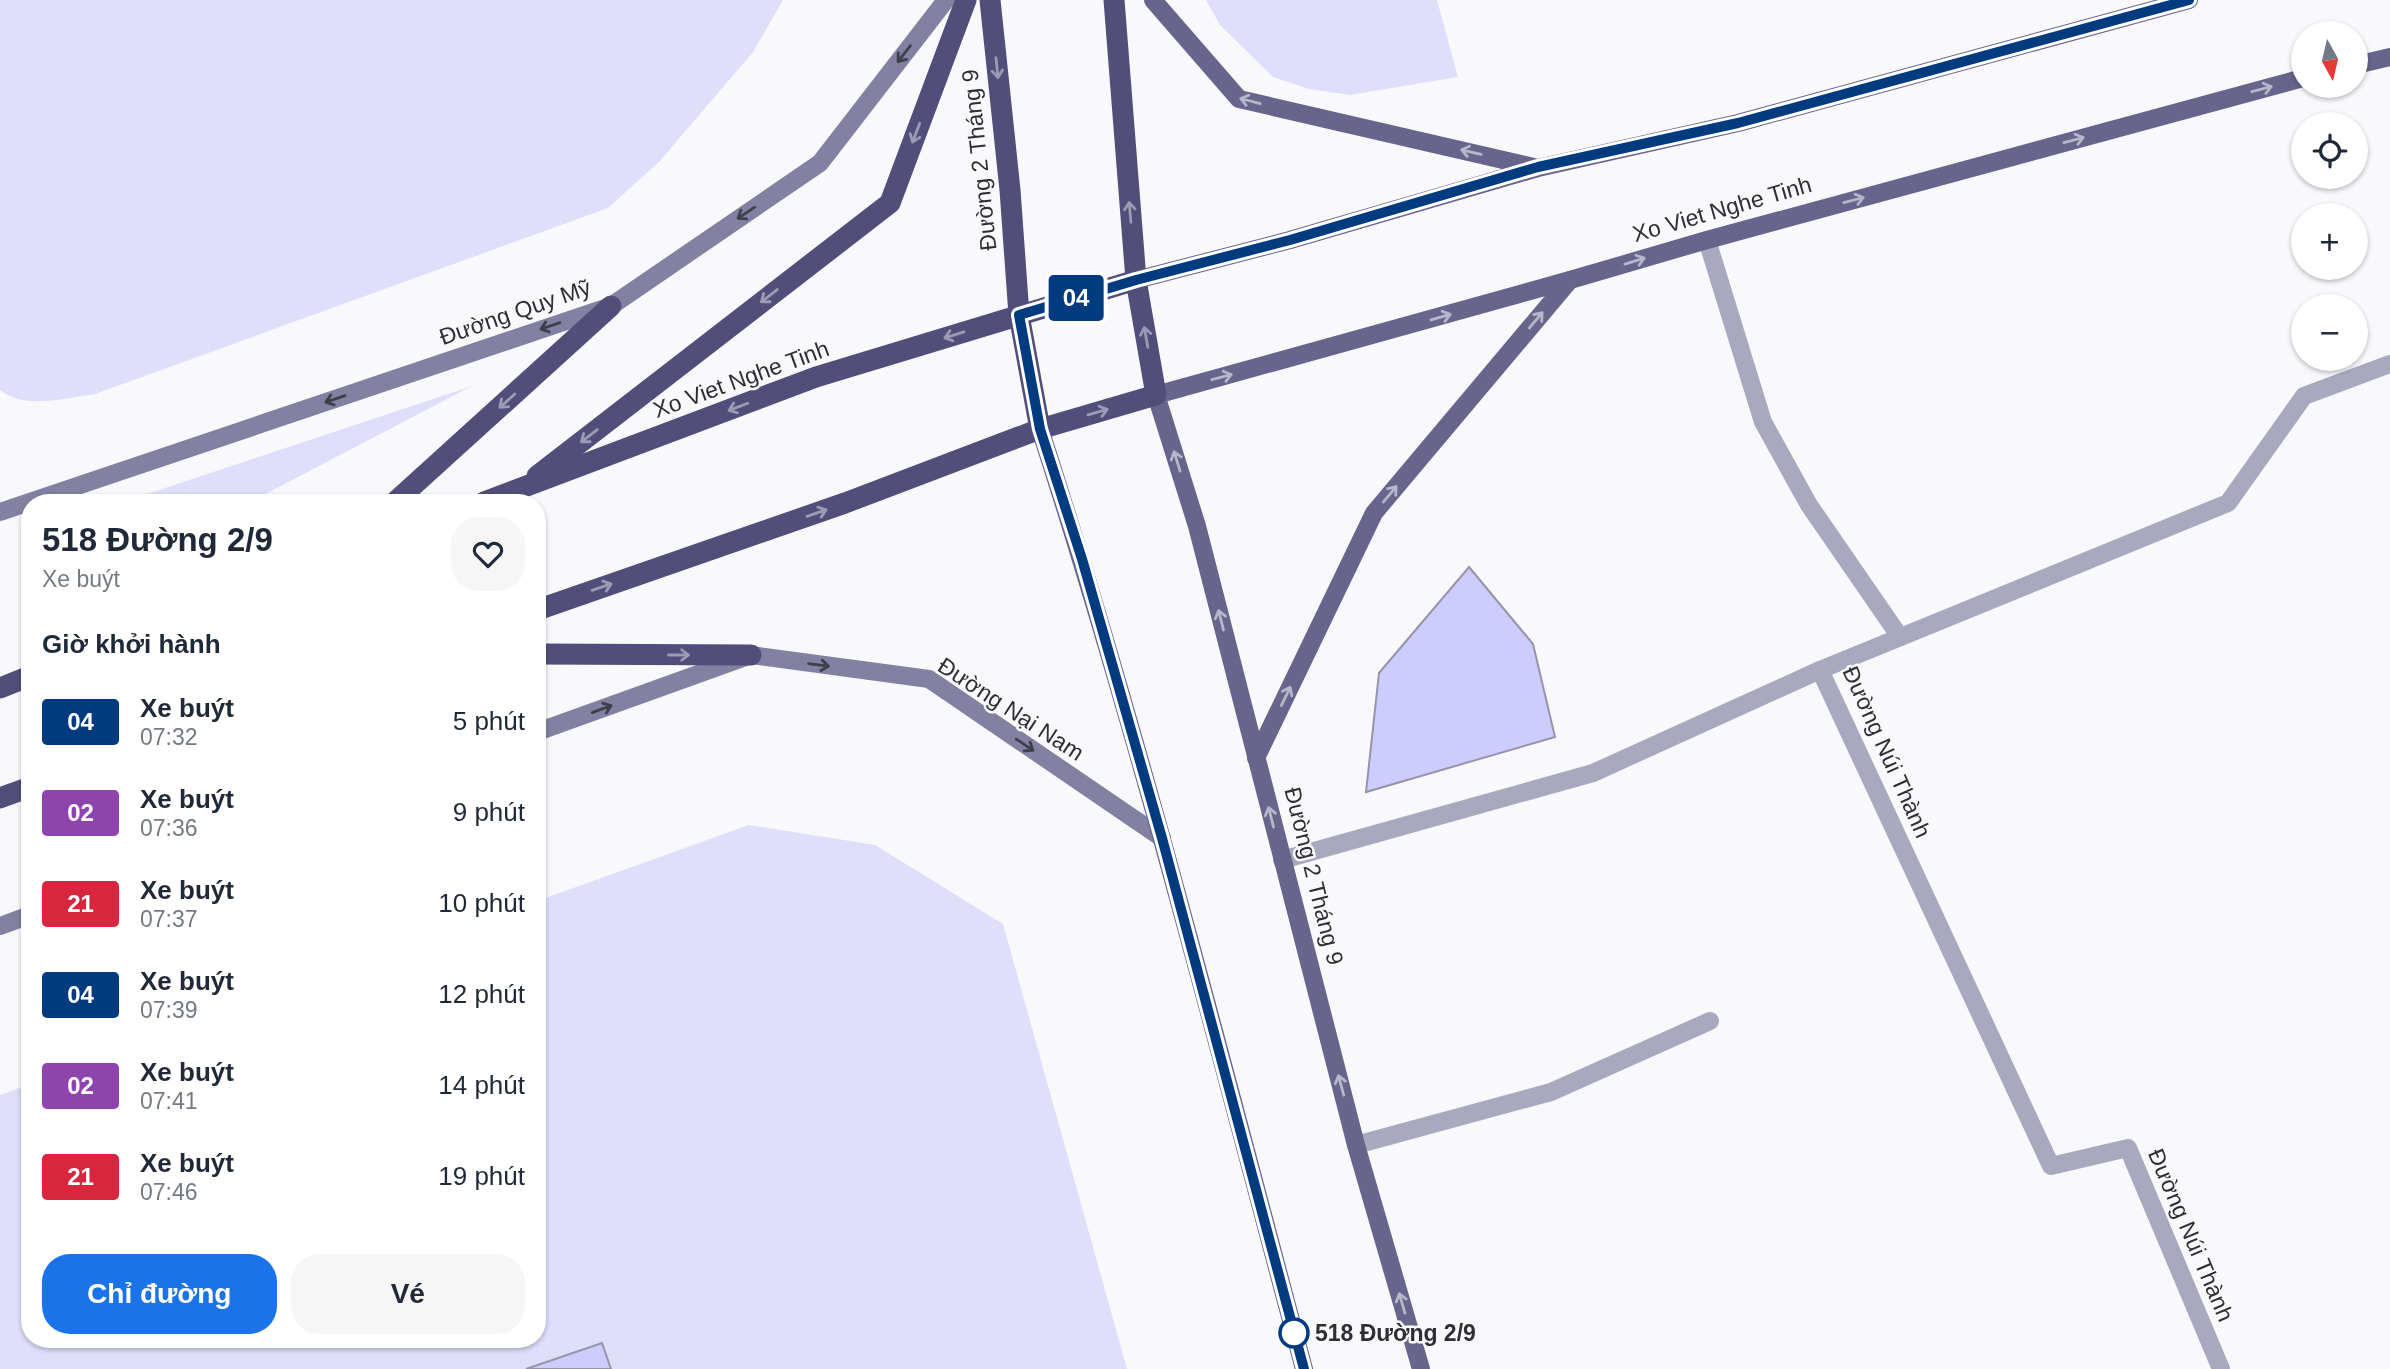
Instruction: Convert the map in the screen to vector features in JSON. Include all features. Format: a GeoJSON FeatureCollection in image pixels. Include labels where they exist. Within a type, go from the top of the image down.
{"type":"FeatureCollection","features":[{"type":"Feature","properties":{"kind":"highway"},"geometry":{"type":"LineString","coordinates":[[518,491],[890,203],[966,0]]}},
{"type":"Feature","properties":{"kind":"highway","name":"Đường 2 Tháng 9"},"geometry":{"type":"LineString","coordinates":[[990,0],[1010,190],[1019,315],[1040,429]]}},
{"type":"Feature","properties":{"kind":"highway"},"geometry":{"type":"LineString","coordinates":[[546,607],[845,503],[1040,429],[1156,395],[1136,280],[1114,0]]}},
{"type":"Feature","properties":{"kind":"highway","name":"Xo Viet Nghe Tinh"},"geometry":{"type":"LineString","coordinates":[[509,494],[816,377],[1136,280]]}},
{"type":"Feature","properties":{"kind":"highway"},"geometry":{"type":"LineString","coordinates":[[405,494],[611,306]]}},
{"type":"Feature","properties":{"kind":"highway"},"geometry":{"type":"LineString","coordinates":[[546,654],[751,655]]}},
{"type":"Feature","properties":{"kind":"highway"},"geometry":{"type":"LineString","coordinates":[[0,688],[21,680]]}},
{"type":"Feature","properties":{"kind":"highway"},"geometry":{"type":"LineString","coordinates":[[0,799],[21,791]]}},
{"type":"Feature","properties":{"kind":"main road"},"geometry":{"type":"LineString","coordinates":[[1153,0],[1239,99],[1538,167]]}},
{"type":"Feature","properties":{"kind":"main road"},"geometry":{"type":"LineString","coordinates":[[1136,280],[1290,240],[1538,167],[1738,123],[2189,0]]}},
{"type":"Feature","properties":{"kind":"main road"},"geometry":{"type":"LineString","coordinates":[[2368,62],[2390,57]]}},
{"type":"Feature","properties":{"kind":"main road","name":"Xo Viet Nghe Tinh"},"geometry":{"type":"LineString","coordinates":[[1156,395],[1707,240],[2291,81]]}},
{"type":"Feature","properties":{"kind":"main road"},"geometry":{"type":"LineString","coordinates":[[1256,758],[1374,513],[1570,280]]}},
{"type":"Feature","properties":{"kind":"main road","name":"Đường 2 Tháng 9"},"geometry":{"type":"LineString","coordinates":[[1156,395],[1198,526],[1356,1145],[1421,1369]]}},
{"type":"Feature","properties":{"kind":"main road"},"geometry":{"type":"LineString","coordinates":[[1040,429],[1082,559],[1162,838],[1304,1369]]}},
{"type":"Feature","properties":{"kind":"street","name":"Đường Quy Mỹ"},"geometry":{"type":"LineString","coordinates":[[53,494],[611,306],[820,163],[946,0]]}},
{"type":"Feature","properties":{"kind":"street"},"geometry":{"type":"LineString","coordinates":[[1707,240],[1763,422],[1809,505],[1900,637]]}},
{"type":"Feature","properties":{"kind":"street","name":"Đường Núi Thành"},"geometry":{"type":"LineString","coordinates":[[2221,1369],[2128,1148],[2050,1166],[1820,670],[2228,503],[2304,396],[2390,364]]}},
{"type":"Feature","properties":{"kind":"street","name":"Đường Quy Mỹ"},"geometry":{"type":"LineString","coordinates":[[0,512],[21,505]]}},
{"type":"Feature","properties":{"kind":"street","name":"Đường Nại Nam"},"geometry":{"type":"LineString","coordinates":[[546,729],[751,655],[929,679],[1162,838]]}},
{"type":"Feature","properties":{"kind":"street"},"geometry":{"type":"LineString","coordinates":[[1282,860],[1593,773],[1820,670]]}},
{"type":"Feature","properties":{"kind":"street"},"geometry":{"type":"LineString","coordinates":[[0,926],[21,918]]}},
{"type":"Feature","properties":{"kind":"street"},"geometry":{"type":"LineString","coordinates":[[1356,1145],[1551,1092],[1710,1021]]}},
{"type":"Feature","properties":{"kind":"shaded area"},"geometry":{"type":"Polygon","coordinates":[[[0,0],[783,0],[753,52],[659,162],[608,208],[95,394],[33,401],[21,400],[0,390],[0,0]]]}},
{"type":"Feature","properties":{"kind":"shaded area"},"geometry":{"type":"Polygon","coordinates":[[[1206,0],[1437,0],[1458,77],[1350,95],[1309,89],[1273,77],[1220,25],[1206,0]]]}},
{"type":"Feature","properties":{"kind":"shaded area"},"geometry":{"type":"Polygon","coordinates":[[[472,386],[265,494],[147,494],[472,386]]]}},
{"type":"Feature","properties":{"kind":"shaded area"},"geometry":{"type":"Polygon","coordinates":[[[749,825],[875,845],[1003,924],[1127,1369],[0,1369],[0,1095],[21,1087],[21,1348],[546,1348],[546,898],[749,825]]]}},
{"type":"Feature","properties":{"kind":"building"},"geometry":{"type":"Polygon","coordinates":[[[1469,567],[1533,644],[1555,737],[1366,792],[1379,673],[1469,567]]]}},
{"type":"Feature","properties":{"kind":"building"},"geometry":{"type":"Polygon","coordinates":[[[602,1343],[611,1369],[526,1369],[602,1343]]]}},
{"type":"Feature","properties":{"kind":"bus line","name":"04"},"geometry":{"type":"LineString","coordinates":[[1304,1369],[1162,838],[1082,559],[1040,429],[1019,315],[1136,280],[1290,240],[1538,167],[1738,123],[2189,0]]}},
{"type":"Feature","properties":{"kind":"place","name":"518 Đường 2/9"},"geometry":{"type":"Point","coordinates":[1294,1333]}}]}
